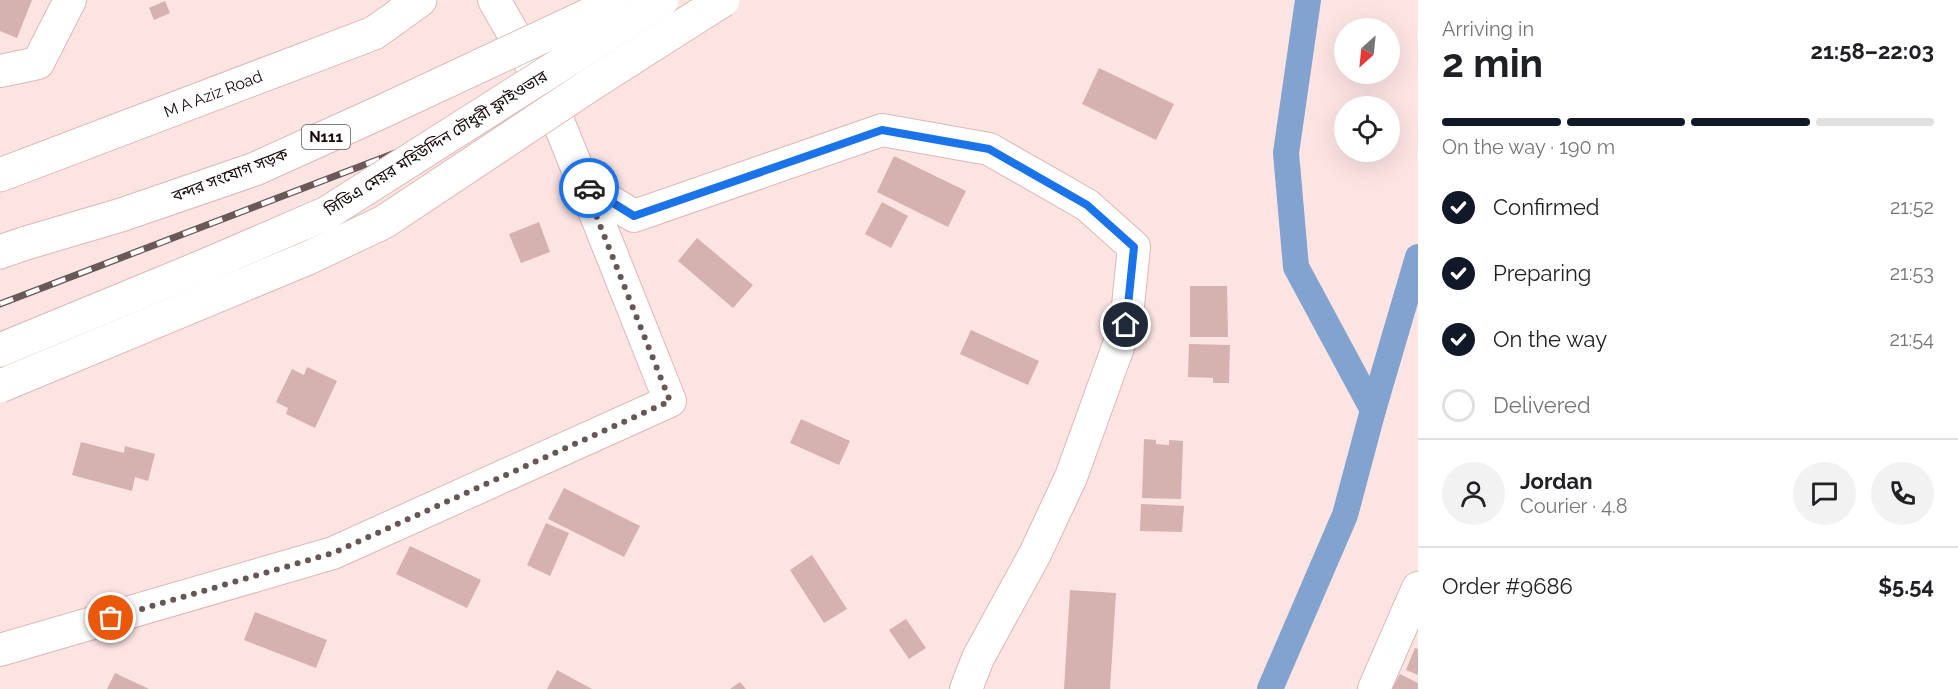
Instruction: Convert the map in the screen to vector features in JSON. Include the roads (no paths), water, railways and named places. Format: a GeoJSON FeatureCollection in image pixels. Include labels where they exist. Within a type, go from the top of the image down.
{"type":"FeatureCollection","features":[{"type":"Feature","properties":{"kind":"main road","name":"M A Aziz Road"},"geometry":{"type":"LineString","coordinates":[[0,175],[374,33],[420,0]]}},
{"type":"Feature","properties":{"kind":"main road","name":"বন্দর সংযোগ সড়ক"},"geometry":{"type":"LineString","coordinates":[[13,248],[121,215],[255,169],[592,13],[614,0]]}},
{"type":"Feature","properties":{"kind":"main road","name":"সিডিএ মেয়র মহিউদ্দিন চৌধুরী ফ্লাইওভার"},"geometry":{"type":"LineString","coordinates":[[0,350],[327,213],[662,0]]}},
{"type":"Feature","properties":{"kind":"main road"},"geometry":{"type":"LineString","coordinates":[[0,386],[308,258],[384,222],[596,81],[723,0]]}},
{"type":"Feature","properties":{"kind":"street"},"geometry":{"type":"LineString","coordinates":[[0,71],[38,63],[70,0]]}},
{"type":"Feature","properties":{"kind":"street"},"geometry":{"type":"LineString","coordinates":[[0,650],[333,553],[670,401],[544,89],[494,0]]}},
{"type":"Feature","properties":{"kind":"street"},"geometry":{"type":"LineString","coordinates":[[584,185],[634,216],[882,130],[989,149],[1087,205],[1134,247],[1126,325],[1071,477],[1035,554],[978,658],[966,689]]}},
{"type":"Feature","properties":{"kind":"street"},"geometry":{"type":"LineString","coordinates":[[1374,689],[1418,588]]}},
{"type":"Feature","properties":{"kind":"waterway"},"geometry":{"type":"LineString","coordinates":[[1270,689],[1345,515],[1373,410],[1296,267],[1286,153],[1308,0]]}},
{"type":"Feature","properties":{"kind":"waterway"},"geometry":{"type":"LineString","coordinates":[[1373,410],[1418,257]]}},
{"type":"Feature","properties":{"kind":"railway"},"geometry":{"type":"LineString","coordinates":[[0,304],[403,150],[545,89],[734,0]]}}]}
